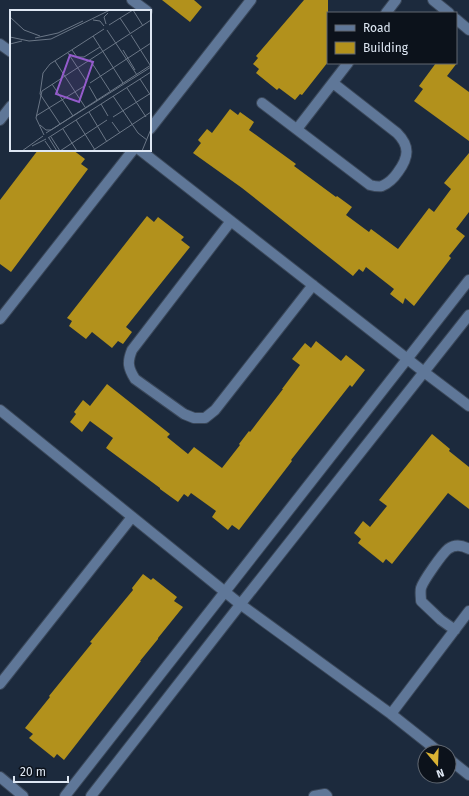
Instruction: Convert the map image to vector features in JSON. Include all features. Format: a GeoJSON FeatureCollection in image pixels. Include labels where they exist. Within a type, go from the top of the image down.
{"type":"FeatureCollection","features":[{"type":"Feature","properties":{"kind":"street"},"geometry":{"type":"LineString","coordinates":[[132,0],[146,10]]}},
{"type":"Feature","properties":{"kind":"street"},"geometry":{"type":"LineString","coordinates":[[151,128],[251,0]]}},
{"type":"Feature","properties":{"kind":"street"},"geometry":{"type":"LineString","coordinates":[[387,12],[396,0]]}},
{"type":"Feature","properties":{"kind":"street"},"geometry":{"type":"LineString","coordinates":[[433,0],[448,12]]}},
{"type":"Feature","properties":{"kind":"street"},"geometry":{"type":"LineString","coordinates":[[457,20],[469,30]]}},
{"type":"Feature","properties":{"kind":"street"},"geometry":{"type":"LineString","coordinates":[[0,44],[10,51]]}},
{"type":"Feature","properties":{"kind":"street"},"geometry":{"type":"LineString","coordinates":[[297,129],[347,64]]}},
{"type":"Feature","properties":{"kind":"street"},"geometry":{"type":"LineString","coordinates":[[262,103],[370,186],[381,187],[393,180],[404,163],[407,151],[404,140],[333,83]]}},
{"type":"Feature","properties":{"kind":"street"},"geometry":{"type":"LineString","coordinates":[[0,120],[10,107]]}},
{"type":"Feature","properties":{"kind":"street"},"geometry":{"type":"LineString","coordinates":[[0,320],[132,151]]}},
{"type":"Feature","properties":{"kind":"street"},"geometry":{"type":"LineString","coordinates":[[141,151],[469,406]]}},
{"type":"Feature","properties":{"kind":"street"},"geometry":{"type":"LineString","coordinates":[[231,221],[132,350],[128,360],[130,371],[135,379],[184,414],[194,418],[205,418],[215,410],[313,285]]}},
{"type":"Feature","properties":{"kind":"street"},"geometry":{"type":"LineString","coordinates":[[65,796],[469,280]]}},
{"type":"Feature","properties":{"kind":"street"},"geometry":{"type":"LineString","coordinates":[[91,796],[240,604],[469,315]]}},
{"type":"Feature","properties":{"kind":"street"},"geometry":{"type":"LineString","coordinates":[[0,410],[224,592],[391,714],[429,744]]}},
{"type":"Feature","properties":{"kind":"street"},"geometry":{"type":"LineString","coordinates":[[0,684],[132,517]]}},
{"type":"Feature","properties":{"kind":"street"},"geometry":{"type":"LineString","coordinates":[[455,630],[441,620],[421,601],[421,589],[425,579],[448,549],[457,545],[462,545],[469,549]]}},
{"type":"Feature","properties":{"kind":"street"},"geometry":{"type":"LineString","coordinates":[[391,714],[469,611]]}},
{"type":"Feature","properties":{"kind":"street"},"geometry":{"type":"LineString","coordinates":[[457,765],[469,775]]}},
{"type":"Feature","properties":{"kind":"street"},"geometry":{"type":"LineString","coordinates":[[0,777],[23,796]]}},
{"type":"Feature","properties":{"kind":"street"},"geometry":{"type":"LineString","coordinates":[[314,796],[325,794],[327,796]]}},
{"type":"Feature","properties":{"kind":"building"},"geometry":{"type":"Polygon","coordinates":[[[162,0],[194,0],[202,7],[190,22],[162,0]]]}},
{"type":"Feature","properties":{"kind":"building"},"geometry":{"type":"Polygon","coordinates":[[[304,0],[328,0],[327,63],[302,95],[300,94],[295,100],[279,88],[277,90],[256,73],[259,69],[253,64],[258,58],[256,56],[304,0]]]}},
{"type":"Feature","properties":{"kind":"building"},"geometry":{"type":"Polygon","coordinates":[[[435,64],[456,64],[447,76],[469,92],[469,141],[414,101],[423,89],[419,86],[435,64]]]}},
{"type":"Feature","properties":{"kind":"building"},"geometry":{"type":"Polygon","coordinates":[[[230,109],[238,115],[240,112],[254,122],[249,130],[296,164],[294,166],[352,207],[346,215],[369,232],[371,229],[398,249],[429,208],[434,212],[451,189],[444,183],[469,153],[469,212],[456,229],[465,236],[449,256],[451,258],[414,306],[405,298],[403,304],[390,294],[394,289],[366,267],[363,272],[359,269],[353,276],[242,188],[193,153],[201,143],[198,140],[207,129],[212,133],[230,109]]]}},
{"type":"Feature","properties":{"kind":"building"},"geometry":{"type":"Polygon","coordinates":[[[37,151],[74,151],[85,159],[81,164],[88,169],[11,272],[0,264],[0,200],[37,151]]]}},
{"type":"Feature","properties":{"kind":"building"},"geometry":{"type":"Polygon","coordinates":[[[147,216],[154,222],[158,217],[184,237],[181,240],[190,247],[126,327],[132,332],[123,344],[118,341],[112,348],[92,332],[86,339],[69,326],[72,321],[67,318],[147,216]]]}},
{"type":"Feature","properties":{"kind":"building"},"geometry":{"type":"Polygon","coordinates":[[[316,341],[341,361],[346,355],[365,370],[352,387],[350,385],[291,460],[292,461],[239,530],[232,525],[228,530],[212,517],[216,511],[191,493],[188,497],[184,494],[178,502],[160,489],[106,448],[113,438],[90,421],[82,432],[70,422],[76,414],[74,412],[83,400],[90,406],[107,384],[170,434],[167,437],[188,454],[194,447],[222,468],[300,365],[292,359],[305,343],[311,348],[316,341]]]}},
{"type":"Feature","properties":{"kind":"building"},"geometry":{"type":"Polygon","coordinates":[[[432,434],[450,449],[449,451],[469,467],[469,509],[448,493],[392,564],[386,559],[383,563],[358,543],[361,539],[354,533],[363,521],[370,527],[387,506],[379,500],[432,434]]]}},
{"type":"Feature","properties":{"kind":"building"},"geometry":{"type":"Polygon","coordinates":[[[143,574],[151,580],[153,578],[177,597],[174,601],[183,607],[64,760],[57,754],[54,758],[29,738],[33,734],[25,728],[92,643],[90,642],[133,590],[132,588],[143,574]]]}}]}
